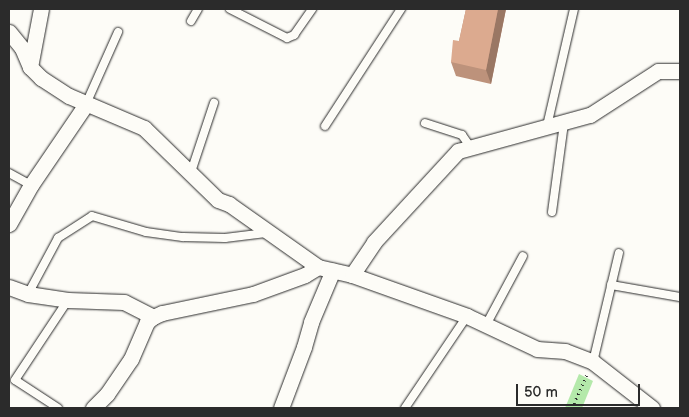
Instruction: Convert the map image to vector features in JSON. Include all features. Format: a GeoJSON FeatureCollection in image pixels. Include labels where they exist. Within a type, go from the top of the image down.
{"type":"FeatureCollection","features":[{"type":"Feature","properties":{"kind":"street"},"geometry":{"type":"LineString","coordinates":[[30,67],[41,9]]}},
{"type":"Feature","properties":{"kind":"street"},"geometry":{"type":"LineString","coordinates":[[9,32],[22,48],[30,67],[41,78],[86,104],[144,128],[218,200],[229,204],[268,232],[325,268],[352,275],[466,316],[537,349],[565,351],[593,362],[652,408]]}},
{"type":"Feature","properties":{"kind":"street"},"geometry":{"type":"LineString","coordinates":[[352,275],[374,242],[458,151],[590,115],[658,71],[680,71]]}},
{"type":"Feature","properties":{"kind":"street"},"geometry":{"type":"LineString","coordinates":[[9,224],[31,185],[86,104]]}},
{"type":"Feature","properties":{"kind":"street"},"geometry":{"type":"LineString","coordinates":[[93,408],[107,394],[131,359],[147,322],[153,318],[162,313],[253,294],[325,268]]}},
{"type":"Feature","properties":{"kind":"street"},"geometry":{"type":"LineString","coordinates":[[281,408],[304,347],[325,268]]}},
{"type":"Feature","properties":{"kind":"street"},"geometry":{"type":"LineString","coordinates":[[9,287],[28,294],[68,300],[124,302],[153,318]]}},
{"type":"Feature","properties":{"kind":"lane"},"geometry":{"type":"LineString","coordinates":[[191,22],[198,9]]}},
{"type":"Feature","properties":{"kind":"lane"},"geometry":{"type":"LineString","coordinates":[[230,9],[288,38],[294,34],[312,9]]}},
{"type":"Feature","properties":{"kind":"lane"},"geometry":{"type":"LineString","coordinates":[[325,126],[401,9]]}},
{"type":"Feature","properties":{"kind":"lane"},"geometry":{"type":"LineString","coordinates":[[547,126],[574,9]]}},
{"type":"Feature","properties":{"kind":"lane"},"geometry":{"type":"LineString","coordinates":[[86,104],[118,32]]}},
{"type":"Feature","properties":{"kind":"lane"},"geometry":{"type":"LineString","coordinates":[[190,172],[214,102]]}},
{"type":"Feature","properties":{"kind":"lane"},"geometry":{"type":"LineString","coordinates":[[425,123],[462,134],[471,148]]}},
{"type":"Feature","properties":{"kind":"lane"},"geometry":{"type":"LineString","coordinates":[[552,212],[564,123]]}},
{"type":"Feature","properties":{"kind":"lane"},"geometry":{"type":"LineString","coordinates":[[9,173],[31,185]]}},
{"type":"Feature","properties":{"kind":"lane"},"geometry":{"type":"LineString","coordinates":[[28,294],[58,238],[92,216],[146,232],[183,237],[225,238],[268,232]]}},
{"type":"Feature","properties":{"kind":"lane"},"geometry":{"type":"LineString","coordinates":[[593,362],[619,253]]}},
{"type":"Feature","properties":{"kind":"lane"},"geometry":{"type":"LineString","coordinates":[[486,325],[523,256]]}},
{"type":"Feature","properties":{"kind":"lane"},"geometry":{"type":"LineString","coordinates":[[611,285],[680,297]]}},
{"type":"Feature","properties":{"kind":"lane"},"geometry":{"type":"LineString","coordinates":[[58,408],[14,380],[68,300]]}},
{"type":"Feature","properties":{"kind":"lane"},"geometry":{"type":"LineString","coordinates":[[405,408],[466,316]]}},
{"type":"Feature","properties":{"kind":"path"},"geometry":{"type":"LineString","coordinates":[[572,408],[585,378]]}},
{"type":"Feature","properties":{"kind":"green space"},"geometry":{"type":"Polygon","coordinates":[[[579,374],[593,381],[582,408],[565,408],[579,374]]]}},
{"type":"Feature","properties":{"kind":"building"},"geometry":{"type":"Polygon","coordinates":[[[466,9],[498,9],[486,70],[451,62],[453,40],[459,41],[466,9]]]}}]}
